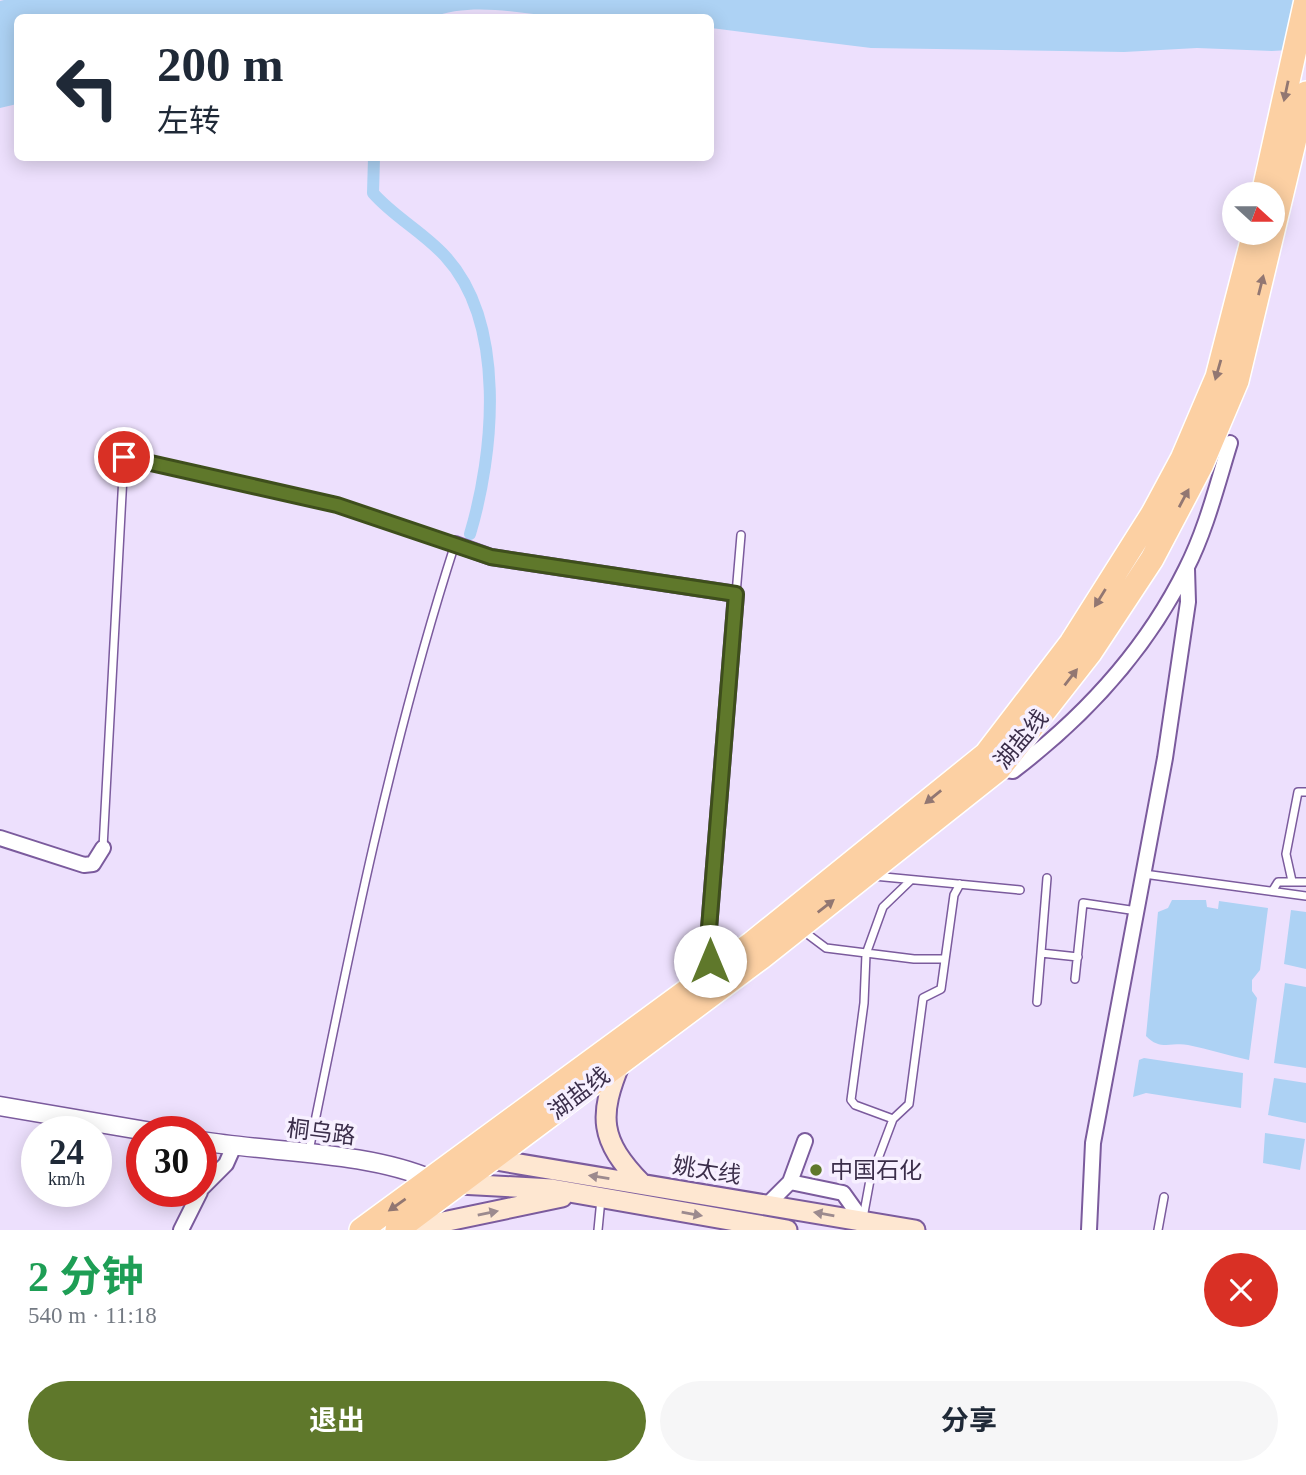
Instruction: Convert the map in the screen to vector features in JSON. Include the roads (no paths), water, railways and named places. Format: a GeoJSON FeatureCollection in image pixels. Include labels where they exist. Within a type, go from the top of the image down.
{"type":"FeatureCollection","features":[{"type":"Feature","properties":{"kind":"main road"},"geometry":{"type":"LineString","coordinates":[[1267,182],[1306,0]]}},
{"type":"Feature","properties":{"kind":"main road","name":"湖盐线"},"geometry":{"type":"LineString","coordinates":[[490,1159],[798,928],[999,769],[1090,653],[1152,559],[1201,466],[1237,381],[1306,93]]}},
{"type":"Feature","properties":{"kind":"main road","name":"湖盐线"},"geometry":{"type":"LineString","coordinates":[[397,1230],[459,1172],[986,754],[1071,643],[1136,541],[1182,459],[1217,377],[1251,245]]}},
{"type":"Feature","properties":{"kind":"main road"},"geometry":{"type":"LineString","coordinates":[[621,1061],[607,1095],[604,1114],[617,1153],[642,1184]]}},
{"type":"Feature","properties":{"kind":"main road"},"geometry":{"type":"LineString","coordinates":[[361,1230],[433,1180],[490,1159]]}},
{"type":"Feature","properties":{"kind":"main road","name":"姚太线"},"geometry":{"type":"LineString","coordinates":[[490,1159],[767,1205],[861,1226],[915,1230]]}},
{"type":"Feature","properties":{"kind":"main road","name":"姚太线"},"geometry":{"type":"LineString","coordinates":[[459,1172],[601,1198],[725,1225],[787,1230]]}},
{"type":"Feature","properties":{"kind":"main road"},"geometry":{"type":"LineString","coordinates":[[422,1230],[443,1222],[577,1194]]}},
{"type":"Feature","properties":{"kind":"street"},"geometry":{"type":"LineString","coordinates":[[999,769],[1013,771],[1104,691],[1148,634],[1187,569],[1230,443]]}},
{"type":"Feature","properties":{"kind":"street"},"geometry":{"type":"LineString","coordinates":[[455,544],[491,557],[736,594],[708,862],[708,941],[714,972]]}},
{"type":"Feature","properties":{"kind":"street"},"geometry":{"type":"LineString","coordinates":[[1089,1230],[1093,1143],[1144,874],[1188,602],[1187,569]]}},
{"type":"Feature","properties":{"kind":"street"},"geometry":{"type":"LineString","coordinates":[[0,838],[84,865],[93,864],[103,848]]}},
{"type":"Feature","properties":{"kind":"street"},"geometry":{"type":"LineString","coordinates":[[0,1106],[126,1128]]}},
{"type":"Feature","properties":{"kind":"street"},"geometry":{"type":"LineString","coordinates":[[767,1205],[790,1182],[805,1141]]}},
{"type":"Feature","properties":{"kind":"street","name":"桐乌路"},"geometry":{"type":"LineString","coordinates":[[217,1143],[388,1166],[433,1180]]}},
{"type":"Feature","properties":{"kind":"street"},"geometry":{"type":"LineString","coordinates":[[217,1173],[226,1164],[234,1146]]}},
{"type":"Feature","properties":{"kind":"street"},"geometry":{"type":"LineString","coordinates":[[790,1182],[843,1192],[861,1226]]}},
{"type":"Feature","properties":{"kind":"street"},"geometry":{"type":"LineString","coordinates":[[181,1230],[192,1207]]}},
{"type":"Feature","properties":{"kind":"lane"},"geometry":{"type":"LineString","coordinates":[[103,848],[124,457],[312,498],[455,544],[412,684],[371,856],[308,1155]]}},
{"type":"Feature","properties":{"kind":"lane"},"geometry":{"type":"LineString","coordinates":[[736,594],[741,535]]}},
{"type":"Feature","properties":{"kind":"lane"},"geometry":{"type":"LineString","coordinates":[[1292,881],[1286,854],[1298,792],[1306,792]]}},
{"type":"Feature","properties":{"kind":"lane"},"geometry":{"type":"LineString","coordinates":[[1144,874],[1306,896]]}},
{"type":"Feature","properties":{"kind":"lane"},"geometry":{"type":"LineString","coordinates":[[864,876],[1020,890]]}},
{"type":"Feature","properties":{"kind":"lane"},"geometry":{"type":"LineString","coordinates":[[1037,1002],[1047,878]]}},
{"type":"Feature","properties":{"kind":"lane"},"geometry":{"type":"LineString","coordinates":[[893,1119],[856,1105],[850,1100],[864,1003],[866,954],[883,907],[911,880]]}},
{"type":"Feature","properties":{"kind":"lane"},"geometry":{"type":"LineString","coordinates":[[1273,890],[1279,883],[1306,882]]}},
{"type":"Feature","properties":{"kind":"lane"},"geometry":{"type":"LineString","coordinates":[[861,1226],[870,1180],[893,1119],[909,1104],[923,998],[942,989],[954,895],[960,884]]}},
{"type":"Feature","properties":{"kind":"lane"},"geometry":{"type":"LineString","coordinates":[[1075,979],[1083,903],[1137,911]]}},
{"type":"Feature","properties":{"kind":"lane"},"geometry":{"type":"LineString","coordinates":[[798,928],[826,948],[914,959],[945,958]]}},
{"type":"Feature","properties":{"kind":"lane"},"geometry":{"type":"LineString","coordinates":[[1041,953],[1078,957]]}},
{"type":"Feature","properties":{"kind":"lane"},"geometry":{"type":"LineString","coordinates":[[1158,1230],[1164,1197]]}},
{"type":"Feature","properties":{"kind":"lane"},"geometry":{"type":"LineString","coordinates":[[598,1230],[601,1198]]}},
{"type":"Feature","properties":{"kind":"water"},"geometry":{"type":"Polygon","coordinates":[[[1306,0],[1306,49],[1272,51],[1197,48],[1124,52],[871,48],[714,28],[714,14],[533,14],[502,10],[465,10],[444,14],[14,14],[14,105],[0,108],[0,1],[1306,0]]]}},
{"type":"Feature","properties":{"kind":"water"},"geometry":{"type":"Polygon","coordinates":[[[1172,900],[1206,900],[1207,907],[1218,909],[1219,901],[1268,908],[1260,970],[1252,980],[1252,991],[1257,998],[1249,1060],[1188,1045],[1161,1045],[1146,1036],[1158,912],[1168,908],[1172,900]]]}},
{"type":"Feature","properties":{"kind":"water"},"geometry":{"type":"Polygon","coordinates":[[[1291,910],[1306,912],[1306,969],[1284,964],[1291,910]]]}},
{"type":"Feature","properties":{"kind":"water"},"geometry":{"type":"Polygon","coordinates":[[[1285,983],[1306,987],[1306,1068],[1274,1063],[1285,983]]]}},
{"type":"Feature","properties":{"kind":"water"},"geometry":{"type":"Polygon","coordinates":[[[1144,1058],[1243,1073],[1241,1108],[1146,1093],[1133,1097],[1139,1060],[1144,1058]]]}},
{"type":"Feature","properties":{"kind":"water"},"geometry":{"type":"Polygon","coordinates":[[[1274,1078],[1306,1083],[1306,1123],[1268,1115],[1274,1078]]]}},
{"type":"Feature","properties":{"kind":"water"},"geometry":{"type":"Polygon","coordinates":[[[1265,1133],[1305,1139],[1300,1170],[1263,1163],[1265,1133]]]}},
{"type":"Feature","properties":{"kind":"waterway"},"geometry":{"type":"LineString","coordinates":[[374,161],[373,193],[445,256],[465,284],[478,316],[486,352],[490,390],[489,429],[485,466],[470,534]]}},
{"type":"Feature","properties":{"kind":"place","name":"中国石化"},"geometry":{"type":"Point","coordinates":[816,1170]}}]}
